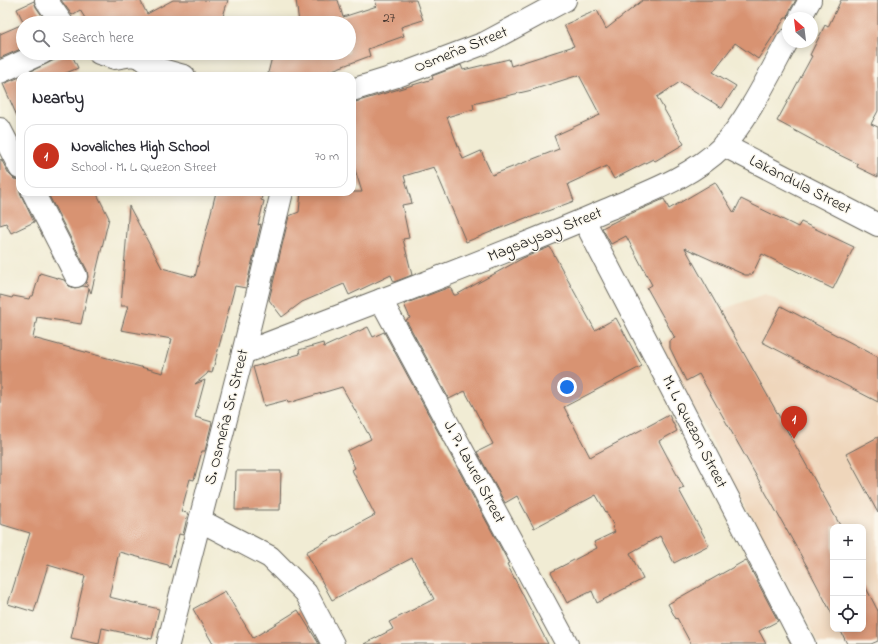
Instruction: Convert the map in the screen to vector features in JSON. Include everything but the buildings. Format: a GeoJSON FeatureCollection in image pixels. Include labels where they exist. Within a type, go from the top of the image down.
{"type":"FeatureCollection","features":[{"type":"Feature","properties":{"kind":"street"},"geometry":{"type":"LineString","coordinates":[[46,0],[57,16]]}},
{"type":"Feature","properties":{"kind":"street","name":"Osmeña Street"},"geometry":{"type":"LineString","coordinates":[[356,89],[400,75],[485,43],[565,0]]}},
{"type":"Feature","properties":{"kind":"street"},"geometry":{"type":"LineString","coordinates":[[803,12],[810,0]]}},
{"type":"Feature","properties":{"kind":"street","name":"Magsaysay Street"},"geometry":{"type":"LineString","coordinates":[[243,353],[584,220],[667,183],[688,171],[723,145],[747,113],[784,48]]}},
{"type":"Feature","properties":{"kind":"street"},"geometry":{"type":"LineString","coordinates":[[0,72],[27,60]]}},
{"type":"Feature","properties":{"kind":"street"},"geometry":{"type":"LineString","coordinates":[[115,60],[129,68],[138,71],[156,68],[170,72]]}},
{"type":"Feature","properties":{"kind":"street"},"geometry":{"type":"LineString","coordinates":[[0,129],[16,160]]}},
{"type":"Feature","properties":{"kind":"street","name":"Lakandula Street"},"geometry":{"type":"LineString","coordinates":[[723,145],[878,225]]}},
{"type":"Feature","properties":{"kind":"street"},"geometry":{"type":"LineString","coordinates":[[35,196],[76,276]]}},
{"type":"Feature","properties":{"kind":"street","name":"S. Osmeña Sr. Street"},"geometry":{"type":"LineString","coordinates":[[169,643],[201,521],[281,196]]}},
{"type":"Feature","properties":{"kind":"street","name":"M. L. Quezon Street"},"geometry":{"type":"LineString","coordinates":[[584,220],[804,644]]}},
{"type":"Feature","properties":{"kind":"street","name":"J. P. Laurel Street"},"geometry":{"type":"LineString","coordinates":[[381,300],[567,644]]}},
{"type":"Feature","properties":{"kind":"street"},"geometry":{"type":"LineString","coordinates":[[201,521],[270,557],[306,593],[333,644]]}},
{"type":"Feature","properties":{"kind":"shaded area"},"geometry":{"type":"Polygon","coordinates":[[[765,294],[878,352],[878,644],[819,644],[660,344],[704,316],[765,294]]]}},
{"type":"Feature","properties":{"kind":"place","name":"Novaliches High School"},"geometry":{"type":"Point","coordinates":[794,439]}}]}
